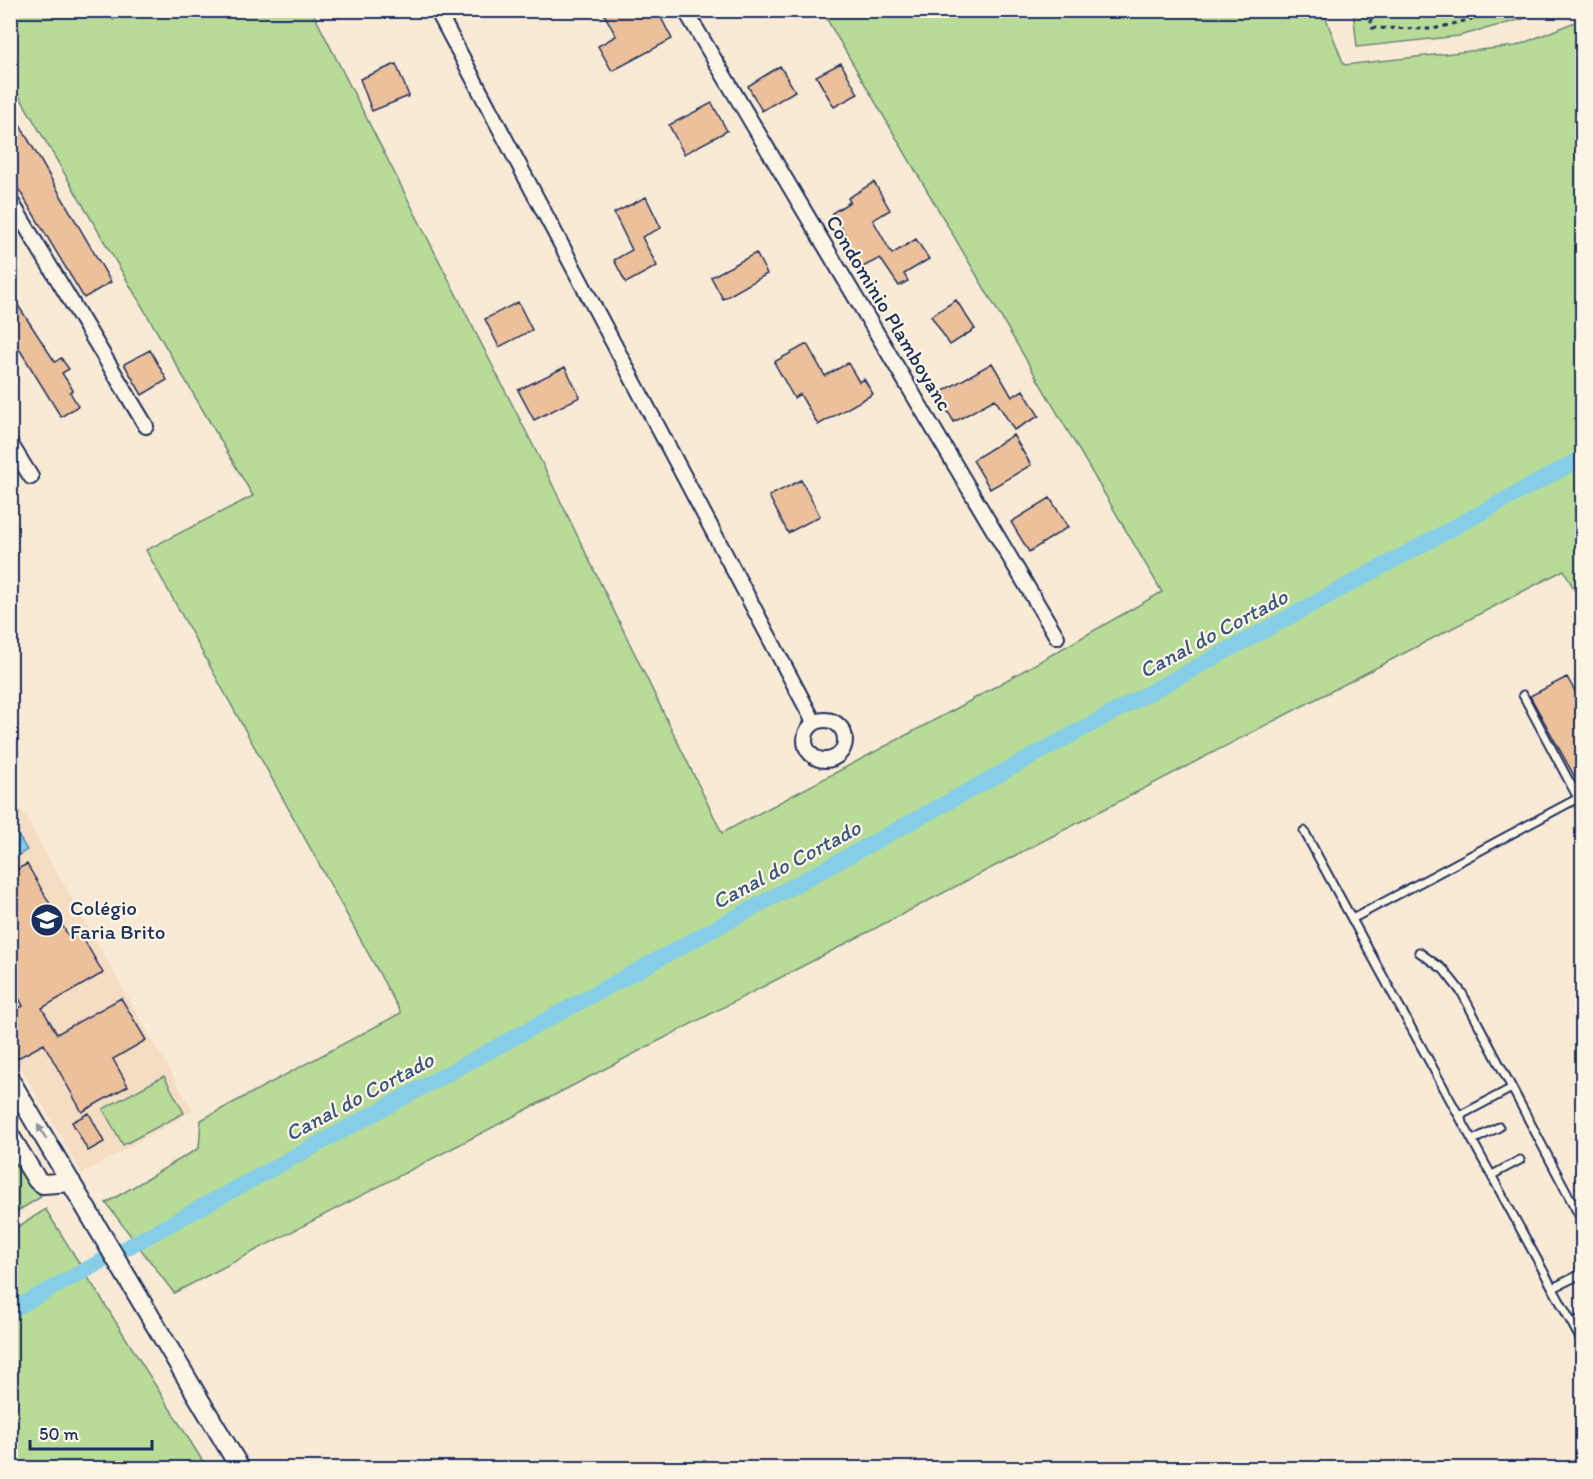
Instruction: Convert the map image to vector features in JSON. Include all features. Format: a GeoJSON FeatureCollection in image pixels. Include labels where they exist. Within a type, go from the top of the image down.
{"type":"FeatureCollection","features":[{"type":"Feature","properties":{"kind":"street"},"geometry":{"type":"LineString","coordinates":[[437,10],[814,722]]}},
{"type":"Feature","properties":{"kind":"street","name":"Condominio Plamboyanc"},"geometry":{"type":"LineString","coordinates":[[685,10],[1058,637]]}},
{"type":"Feature","properties":{"kind":"street"},"geometry":{"type":"LineString","coordinates":[[10,200],[146,426]]}},
{"type":"Feature","properties":{"kind":"street"},"geometry":{"type":"LineString","coordinates":[[10,443],[31,477]]}},
{"type":"Feature","properties":{"kind":"street"},"geometry":{"type":"LineString","coordinates":[[10,1080],[240,1468]]}},
{"type":"Feature","properties":{"kind":"street"},"geometry":{"type":"LineString","coordinates":[[10,1136],[37,1180],[43,1184],[74,1186]]}},
{"type":"Feature","properties":{"kind":"lane"},"geometry":{"type":"LineString","coordinates":[[1352,919],[1580,797],[1523,695]]}},
{"type":"Feature","properties":{"kind":"lane"},"geometry":{"type":"LineString","coordinates":[[1304,831],[1582,1342]]}},
{"type":"Feature","properties":{"kind":"lane"},"geometry":{"type":"LineString","coordinates":[[1419,952],[1444,970],[1462,993],[1582,1221]]}},
{"type":"Feature","properties":{"kind":"lane"},"geometry":{"type":"LineString","coordinates":[[1459,1116],[1512,1088]]}},
{"type":"Feature","properties":{"kind":"lane"},"geometry":{"type":"LineString","coordinates":[[1473,1140],[1499,1127]]}},
{"type":"Feature","properties":{"kind":"lane"},"geometry":{"type":"LineString","coordinates":[[1492,1175],[1520,1161]]}},
{"type":"Feature","properties":{"kind":"lane"},"geometry":{"type":"LineString","coordinates":[[1553,1288],[1581,1274]]}},
{"type":"Feature","properties":{"kind":"lane"},"geometry":{"type":"LineString","coordinates":[[1573,1324],[1582,1318]]}},
{"type":"Feature","properties":{"kind":"path"},"geometry":{"type":"LineString","coordinates":[[1369,10],[1372,28],[1433,29],[1507,10]]}},
{"type":"Feature","properties":{"kind":"shaded area","name":"Colégio Faria Brito"},"geometry":{"type":"Polygon","coordinates":[[[10,790],[193,1111],[82,1174],[11,1050],[10,790]]]}},
{"type":"Feature","properties":{"kind":"green space"},"geometry":{"type":"Polygon","coordinates":[[[131,10],[312,11],[541,461],[722,833],[961,706],[1162,592],[822,11],[1323,11],[1344,65],[1516,46],[1582,19],[1582,605],[1564,570],[174,1293],[106,1203],[199,1148],[201,1120],[401,1013],[146,550],[253,496],[11,82],[11,11],[107,11],[113,20],[131,10]]]}},
{"type":"Feature","properties":{"kind":"green space"},"geometry":{"type":"Polygon","coordinates":[[[1353,10],[1553,11],[1459,36],[1357,47],[1353,10]]]}},
{"type":"Feature","properties":{"kind":"green space"},"geometry":{"type":"Polygon","coordinates":[[[164,1076],[184,1113],[123,1145],[103,1109],[164,1076]]]}},
{"type":"Feature","properties":{"kind":"green space"},"geometry":{"type":"Polygon","coordinates":[[[11,1146],[41,1197],[11,1215],[11,1146]]]}},
{"type":"Feature","properties":{"kind":"green space"},"geometry":{"type":"Polygon","coordinates":[[[46,1209],[207,1468],[11,1468],[11,1231],[46,1209]]]}},
{"type":"Feature","properties":{"kind":"water"},"geometry":{"type":"Polygon","coordinates":[[[10,822],[27,850],[11,860],[10,860],[10,822]]]}},
{"type":"Feature","properties":{"kind":"building"},"geometry":{"type":"Polygon","coordinates":[[[602,10],[657,10],[672,39],[612,71],[598,46],[616,36],[602,10]]]}},
{"type":"Feature","properties":{"kind":"building"},"geometry":{"type":"Polygon","coordinates":[[[841,63],[858,94],[834,107],[816,76],[841,63]]]}},
{"type":"Feature","properties":{"kind":"building"},"geometry":{"type":"Polygon","coordinates":[[[396,64],[409,96],[372,111],[360,79],[396,64]]]}},
{"type":"Feature","properties":{"kind":"building"},"geometry":{"type":"Polygon","coordinates":[[[780,66],[795,91],[762,111],[748,86],[780,66]]]}},
{"type":"Feature","properties":{"kind":"building"},"geometry":{"type":"Polygon","coordinates":[[[712,103],[727,131],[684,154],[669,125],[712,103]]]}},
{"type":"Feature","properties":{"kind":"building"},"geometry":{"type":"Polygon","coordinates":[[[10,108],[111,282],[84,298],[10,175],[10,108]]]}},
{"type":"Feature","properties":{"kind":"building"},"geometry":{"type":"Polygon","coordinates":[[[874,182],[890,210],[873,220],[892,254],[916,239],[929,259],[904,274],[908,281],[899,286],[880,258],[859,269],[843,242],[848,239],[832,213],[850,202],[848,198],[874,182]]]}},
{"type":"Feature","properties":{"kind":"building"},"geometry":{"type":"Polygon","coordinates":[[[646,197],[661,228],[642,237],[657,266],[626,283],[614,260],[632,250],[614,213],[646,197]]]}},
{"type":"Feature","properties":{"kind":"building"},"geometry":{"type":"Polygon","coordinates":[[[756,253],[767,274],[723,299],[711,277],[756,253]]]}},
{"type":"Feature","properties":{"kind":"building"},"geometry":{"type":"Polygon","coordinates":[[[10,293],[55,362],[61,358],[69,369],[62,373],[73,390],[70,392],[78,406],[61,417],[10,334],[10,293]]]}},
{"type":"Feature","properties":{"kind":"building"},"geometry":{"type":"Polygon","coordinates":[[[956,300],[975,329],[950,345],[931,316],[956,300]]]}},
{"type":"Feature","properties":{"kind":"building"},"geometry":{"type":"Polygon","coordinates":[[[518,302],[532,330],[499,347],[485,319],[518,302]]]}},
{"type":"Feature","properties":{"kind":"building"},"geometry":{"type":"Polygon","coordinates":[[[807,344],[825,376],[848,363],[859,382],[864,379],[873,394],[818,425],[800,394],[794,398],[774,362],[807,344]]]}},
{"type":"Feature","properties":{"kind":"building"},"geometry":{"type":"Polygon","coordinates":[[[150,350],[167,380],[142,395],[124,364],[150,350]]]}},
{"type":"Feature","properties":{"kind":"building"},"geometry":{"type":"Polygon","coordinates":[[[992,363],[1012,397],[1023,390],[1039,416],[1014,430],[995,399],[954,422],[938,394],[992,363]]]}},
{"type":"Feature","properties":{"kind":"building"},"geometry":{"type":"Polygon","coordinates":[[[565,367],[580,397],[534,420],[518,390],[565,367]]]}},
{"type":"Feature","properties":{"kind":"building"},"geometry":{"type":"Polygon","coordinates":[[[1013,435],[1031,465],[990,489],[973,460],[1013,435]]]}},
{"type":"Feature","properties":{"kind":"building"},"geometry":{"type":"Polygon","coordinates":[[[801,480],[820,516],[788,533],[769,496],[801,480]]]}},
{"type":"Feature","properties":{"kind":"building"},"geometry":{"type":"Polygon","coordinates":[[[1050,498],[1068,527],[1029,552],[1011,522],[1050,498]]]}},
{"type":"Feature","properties":{"kind":"building"},"geometry":{"type":"Polygon","coordinates":[[[1567,677],[1582,704],[1582,790],[1530,696],[1567,677]]]}},
{"type":"Feature","properties":{"kind":"building"},"geometry":{"type":"Polygon","coordinates":[[[27,864],[69,937],[79,931],[103,973],[42,1008],[57,1034],[121,998],[146,1040],[113,1059],[128,1086],[82,1112],[44,1044],[16,1059],[10,1048],[10,1013],[23,1006],[10,982],[10,873],[27,864]]]}},
{"type":"Feature","properties":{"kind":"building"},"geometry":{"type":"Polygon","coordinates":[[[89,1113],[104,1142],[88,1151],[72,1122],[89,1113]]]}},
{"type":"Feature","properties":{"kind":"waterway","name":"Canal do Cortado"},"geometry":{"type":"LineString","coordinates":[[10,1311],[1582,458]]}},
{"type":"Feature","properties":{"kind":"place","name":"Colégio Faria Brito"},"geometry":{"type":"Point","coordinates":[47,920]}}]}
